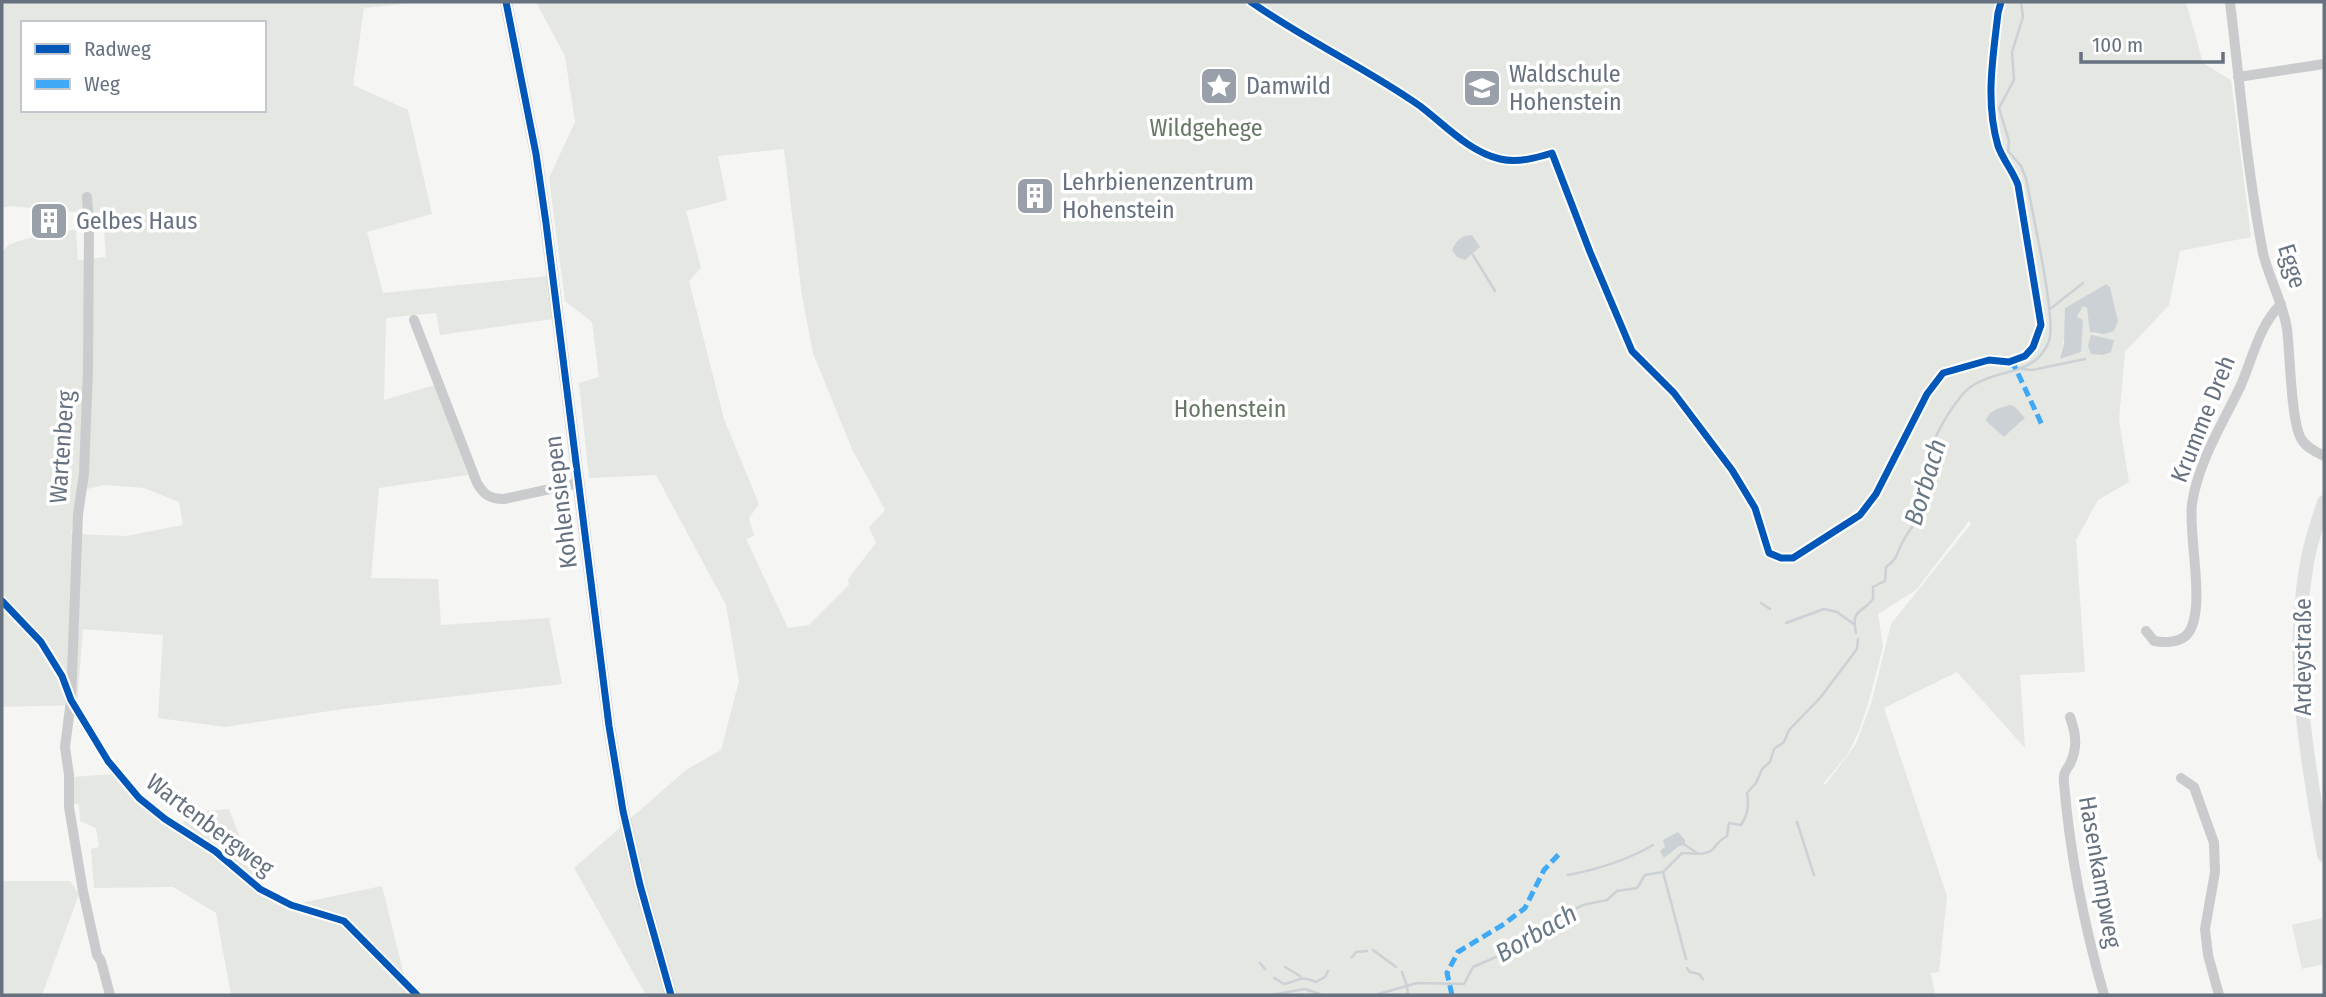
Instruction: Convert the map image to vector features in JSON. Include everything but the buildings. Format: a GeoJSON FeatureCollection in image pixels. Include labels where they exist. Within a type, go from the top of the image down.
{"type":"FeatureCollection","features":[{"type":"Feature","properties":{"kind":"main road","name":"Ardeystraße"},"geometry":{"type":"LineString","coordinates":[[2324,502],[2306,566],[2300,642],[2304,738],[2324,855]]}},
{"type":"Feature","properties":{"kind":"street","name":"Kohlensiepen"},"geometry":{"type":"LineString","coordinates":[[506,2],[534,142],[544,209],[604,692],[623,811],[640,886],[671,995]]}},
{"type":"Feature","properties":{"kind":"street","name":"Egge"},"geometry":{"type":"LineString","coordinates":[[2230,2],[2252,191],[2264,254],[2287,329],[2297,432],[2307,445],[2324,456]]}},
{"type":"Feature","properties":{"kind":"street"},"geometry":{"type":"LineString","coordinates":[[2238,77],[2324,64]]}},
{"type":"Feature","properties":{"kind":"street","name":"Wartenberg"},"geometry":{"type":"LineString","coordinates":[[71,700],[78,514],[84,474],[88,369],[87,197]]}},
{"type":"Feature","properties":{"kind":"street","name":"Krumme Dreh"},"geometry":{"type":"LineString","coordinates":[[2146,631],[2154,641],[2166,643],[2185,637],[2191,627],[2196,580],[2192,504],[2199,476],[2269,317],[2281,304]]}},
{"type":"Feature","properties":{"kind":"street"},"geometry":{"type":"LineString","coordinates":[[414,320],[484,494],[494,499],[504,499],[578,483]]}},
{"type":"Feature","properties":{"kind":"street","name":"Wartenbergweg"},"geometry":{"type":"LineString","coordinates":[[2,601],[41,642],[62,676],[71,700],[108,761],[127,786],[155,811],[215,851],[260,889],[291,905],[344,921],[417,995]]}},
{"type":"Feature","properties":{"kind":"street"},"geometry":{"type":"LineString","coordinates":[[71,700],[65,747],[69,775],[69,807],[83,891],[97,955],[110,995]]}},
{"type":"Feature","properties":{"kind":"street","name":"Hasenkampweg"},"geometry":{"type":"LineString","coordinates":[[2070,718],[2077,735],[2075,749],[2064,772],[2069,841],[2085,930],[2104,995]]}},
{"type":"Feature","properties":{"kind":"street"},"geometry":{"type":"LineString","coordinates":[[2180,778],[2193,787],[2214,843],[2215,872],[2205,929],[2208,955],[2219,995]]}},
{"type":"Feature","properties":{"kind":"green space"},"geometry":{"type":"Polygon","coordinates":[[[2,2],[420,2],[364,8],[353,85],[408,110],[432,214],[367,232],[383,293],[548,276],[553,319],[440,335],[436,313],[386,318],[384,400],[435,385],[468,475],[379,488],[371,578],[438,579],[441,625],[549,618],[562,684],[343,709],[225,727],[158,718],[163,635],[83,629],[77,705],[2,707],[2,253],[9,245],[21,241],[76,230],[78,260],[106,257],[103,217],[85,218],[84,213],[12,206],[2,208],[2,2]],[[104,485],[79,491],[71,534],[126,536],[183,525],[179,502],[144,488],[104,485]]]}},
{"type":"Feature","properties":{"kind":"green space","name":"Hohenstein"},"geometry":{"type":"Polygon","coordinates":[[[536,2],[2186,2],[2203,63],[2231,80],[2251,237],[2180,251],[2169,305],[2125,352],[2119,420],[2129,482],[2098,500],[2076,540],[2085,672],[2020,675],[2025,748],[1957,672],[1884,708],[1947,896],[1939,972],[1931,973],[1935,995],[646,995],[574,868],[686,770],[721,750],[739,681],[726,605],[656,475],[589,478],[579,383],[599,377],[592,322],[565,301],[549,178],[575,122],[565,56],[536,2]],[[784,149],[718,156],[727,200],[686,211],[701,268],[689,281],[724,419],[759,504],[749,518],[754,536],[746,539],[788,628],[809,625],[849,585],[848,579],[876,543],[869,527],[885,510],[852,449],[813,353],[802,296],[784,149]],[[2106,284],[2065,308],[2065,333],[2060,359],[2081,352],[2077,318],[2083,306],[2087,307],[2094,334],[2114,331],[2118,321],[2110,287],[2106,284]],[[2001,408],[1991,411],[2004,437],[2021,422],[2001,408]],[[1969,521],[1916,590],[1878,614],[1883,647],[1868,704],[1847,755],[1823,784],[1826,784],[1856,744],[1871,704],[1891,624],[1971,524],[1969,521]]]}},
{"type":"Feature","properties":{"kind":"green space"},"geometry":{"type":"Polygon","coordinates":[[[114,774],[174,831],[194,812],[229,809],[260,889],[291,905],[382,886],[404,975],[417,995],[231,995],[216,913],[173,887],[94,888],[91,849],[99,847],[96,828],[80,821],[79,804],[73,804],[73,777],[114,774]]]}},
{"type":"Feature","properties":{"kind":"green space"},"geometry":{"type":"Polygon","coordinates":[[[2,881],[70,881],[79,894],[42,995],[2,995],[2,881]]]}},
{"type":"Feature","properties":{"kind":"green space"},"geometry":{"type":"Polygon","coordinates":[[[2322,918],[2324,964],[2302,969],[2292,925],[2322,918]]]}},
{"type":"Feature","properties":{"kind":"shaded area"},"geometry":{"type":"Polygon","coordinates":[[[1472,235],[1480,247],[1465,260],[1457,257],[1452,250],[1456,244],[1462,238],[1472,235]]]}},
{"type":"Feature","properties":{"kind":"shaded area"},"geometry":{"type":"Polygon","coordinates":[[[2106,284],[2110,287],[2118,321],[2114,331],[2104,334],[2090,332],[2087,308],[2083,306],[2077,317],[2083,320],[2081,352],[2060,359],[2064,343],[2065,308],[2106,284]]]}},
{"type":"Feature","properties":{"kind":"shaded area"},"geometry":{"type":"Polygon","coordinates":[[[2091,335],[2114,340],[2111,352],[2103,355],[2091,354],[2088,346],[2091,335]]]}},
{"type":"Feature","properties":{"kind":"shaded area"},"geometry":{"type":"Polygon","coordinates":[[[2009,405],[2014,406],[2025,418],[2004,437],[1986,421],[1992,412],[2009,405]]]}},
{"type":"Feature","properties":{"kind":"shaded area"},"geometry":{"type":"Polygon","coordinates":[[[1678,832],[1685,840],[1685,845],[1679,846],[1664,858],[1660,851],[1665,847],[1663,840],[1678,832]]]}},
{"type":"Feature","properties":{"kind":"waterway","name":"Borbach"},"geometry":{"type":"LineString","coordinates":[[1856,633],[1856,615],[1873,599],[1873,587],[1885,581],[1886,567],[1895,558],[1922,509],[1929,457],[1950,411],[1973,386],[2033,362],[2042,354],[2049,341],[2051,329],[2047,288],[2026,178],[2021,166],[2008,151],[2009,141],[1999,108],[2014,80],[2012,52],[2023,17],[2021,2]]}},
{"type":"Feature","properties":{"kind":"waterway"},"geometry":{"type":"LineString","coordinates":[[1473,255],[1495,291]]}},
{"type":"Feature","properties":{"kind":"waterway"},"geometry":{"type":"LineString","coordinates":[[2050,309],[2083,283]]}},
{"type":"Feature","properties":{"kind":"waterway"},"geometry":{"type":"LineString","coordinates":[[2022,369],[2032,370],[2085,359]]}},
{"type":"Feature","properties":{"kind":"waterway"},"geometry":{"type":"LineString","coordinates":[[1761,603],[1770,609]]}},
{"type":"Feature","properties":{"kind":"waterway"},"geometry":{"type":"LineString","coordinates":[[1786,623],[1824,609],[1837,612],[1855,625]]}},
{"type":"Feature","properties":{"kind":"waterway","name":"Borbach"},"geometry":{"type":"LineString","coordinates":[[1375,995],[1417,983],[1464,984],[1473,967],[1503,954],[1515,943],[1556,919],[1583,905],[1607,900],[1617,891],[1637,888],[1645,875],[1663,872],[1682,853],[1699,854],[1710,851],[1727,836],[1729,823],[1741,825],[1747,810],[1747,793],[1756,783],[1762,769],[1770,762],[1774,749],[1784,742],[1789,730],[1820,698],[1857,649],[1858,639]]}},
{"type":"Feature","properties":{"kind":"waterway"},"geometry":{"type":"LineString","coordinates":[[1797,822],[1814,875]]}},
{"type":"Feature","properties":{"kind":"waterway"},"geometry":{"type":"LineString","coordinates":[[1568,875],[1612,864],[1653,845]]}},
{"type":"Feature","properties":{"kind":"waterway"},"geometry":{"type":"LineString","coordinates":[[1685,845],[1697,853]]}},
{"type":"Feature","properties":{"kind":"waterway"},"geometry":{"type":"LineString","coordinates":[[1663,872],[1686,959]]}},
{"type":"Feature","properties":{"kind":"waterway"},"geometry":{"type":"LineString","coordinates":[[1373,950],[1396,967]]}},
{"type":"Feature","properties":{"kind":"waterway"},"geometry":{"type":"LineString","coordinates":[[1352,957],[1356,952],[1367,951]]}},
{"type":"Feature","properties":{"kind":"waterway"},"geometry":{"type":"LineString","coordinates":[[1260,963],[1265,969]]}},
{"type":"Feature","properties":{"kind":"waterway"},"geometry":{"type":"LineString","coordinates":[[1285,967],[1300,976]]}},
{"type":"Feature","properties":{"kind":"waterway"},"geometry":{"type":"LineString","coordinates":[[1687,968],[1703,979]]}},
{"type":"Feature","properties":{"kind":"waterway"},"geometry":{"type":"LineString","coordinates":[[1274,978],[1284,984],[1303,979],[1316,982],[1325,977],[1328,971]]}},
{"type":"Feature","properties":{"kind":"waterway","name":"Borbach"},"geometry":{"type":"LineString","coordinates":[[1402,972],[1408,995]]}},
{"type":"Feature","properties":{"kind":"waterway","name":"Borbach"},"geometry":{"type":"LineString","coordinates":[[1271,995],[1305,989],[1322,995]]}},
{"type":"Feature","properties":{"kind":"marked path"},"geometry":{"type":"LineString","coordinates":[[2009,362],[2015,367],[2043,427]]}},
{"type":"Feature","properties":{"kind":"marked path"},"geometry":{"type":"LineString","coordinates":[[1452,995],[1447,973],[1458,952],[1525,908],[1544,870],[1559,854]]}},
{"type":"Feature","properties":{"kind":"cycle path"},"geometry":{"type":"LineString","coordinates":[[506,2],[536,154],[546,223],[609,726],[623,811],[640,885],[671,995]]}},
{"type":"Feature","properties":{"kind":"cycle path"},"geometry":{"type":"LineString","coordinates":[[1251,2],[1399,92],[1478,150],[1500,159],[1513,160],[1552,153],[1632,351],[1674,393],[1732,470],[1755,508],[1769,553],[1781,558],[1793,558],[1860,515],[1876,494],[1927,394],[1943,373],[1989,360],[2009,362],[2025,356],[2033,347],[2041,325],[2018,185],[1998,146],[1992,113],[1992,63],[2001,2]]}},
{"type":"Feature","properties":{"kind":"cycle path"},"geometry":{"type":"LineString","coordinates":[[2,601],[41,642],[62,676],[71,700],[108,761],[139,798],[165,819],[215,851],[260,889],[291,905],[344,921],[417,995]]}},
{"type":"Feature","properties":{"kind":"place","name":"Damwild"},"geometry":{"type":"Point","coordinates":[1219,86]}},
{"type":"Feature","properties":{"kind":"place","name":"Waldschule Hohenstein"},"geometry":{"type":"Point","coordinates":[1482,88]}},
{"type":"Feature","properties":{"kind":"place","name":"Lehrbienenzentrum Hohenstein"},"geometry":{"type":"Point","coordinates":[1035,196]}},
{"type":"Feature","properties":{"kind":"place","name":"Gelbes Haus"},"geometry":{"type":"Point","coordinates":[49,221]}},
{"type":"Feature","properties":{"kind":"park label","name":"Wildgehege"},"geometry":{"type":"Point","coordinates":[1206,128]}}]}
